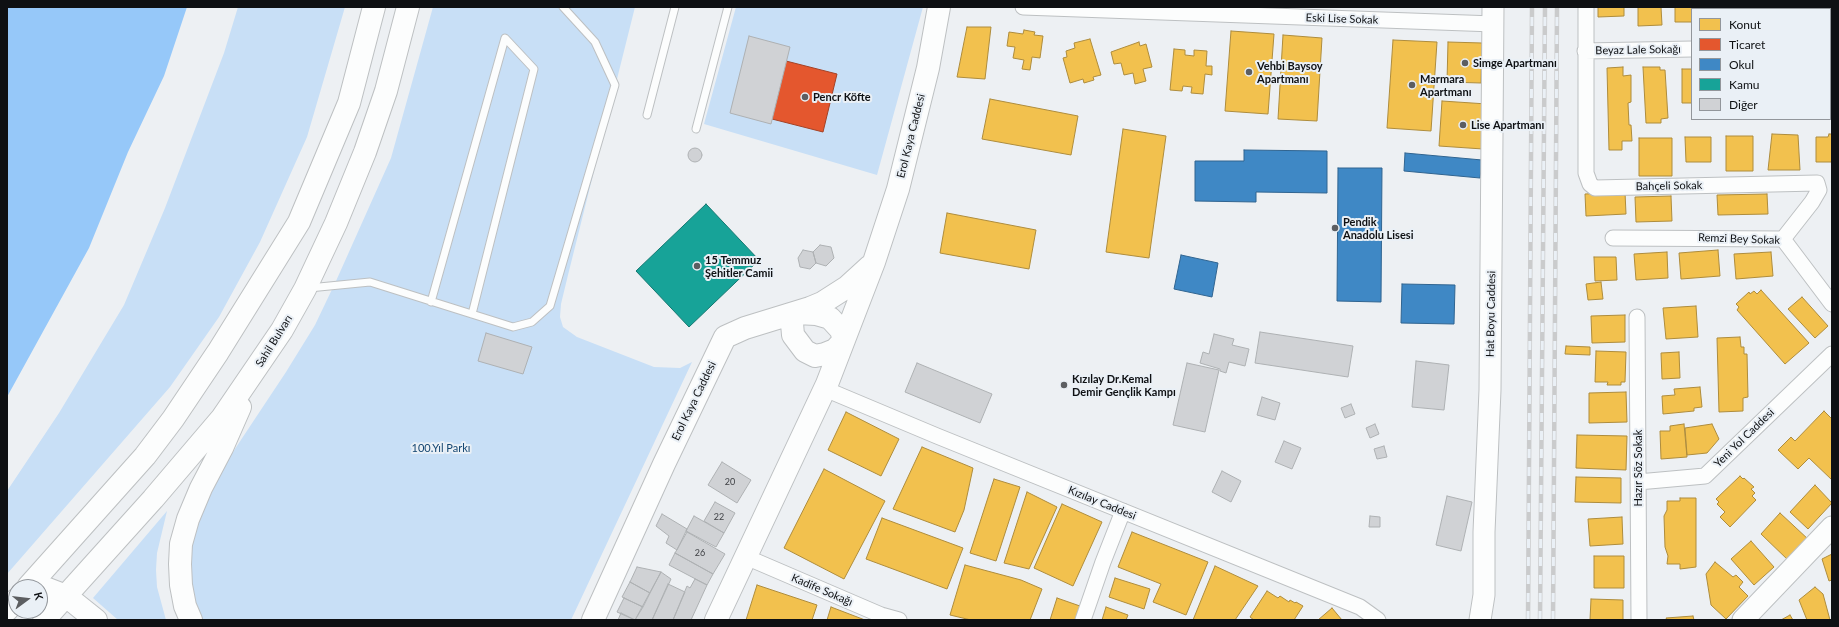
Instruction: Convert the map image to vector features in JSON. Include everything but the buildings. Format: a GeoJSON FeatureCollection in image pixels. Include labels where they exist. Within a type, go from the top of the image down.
{"type":"FeatureCollection","features":[{"type":"Feature","properties":{"kind":"main road"},"geometry":{"type":"LineString","coordinates":[[41,579],[145,456],[173,419],[218,352],[299,222],[349,103],[374,7]]}},
{"type":"Feature","properties":{"kind":"main road","name":"Sahil Bulvarı"},"geometry":{"type":"LineString","coordinates":[[57,612],[222,418],[258,367],[305,289],[336,223],[374,128],[398,51],[408,7]]}},
{"type":"Feature","properties":{"kind":"main road","name":"Erol Kaya Caddesi"},"geometry":{"type":"LineString","coordinates":[[716,620],[825,389],[874,262],[898,189],[928,68],[939,7]]}},
{"type":"Feature","properties":{"kind":"main road","name":"Erol Kaya Caddesi"},"geometry":{"type":"LineString","coordinates":[[593,620],[664,464],[725,337],[752,325],[810,308],[847,287],[874,262]]}},
{"type":"Feature","properties":{"kind":"main road"},"geometry":{"type":"LineString","coordinates":[[796,313],[816,314],[830,318],[841,330],[844,340],[835,350],[825,354],[814,356],[805,351],[793,335],[792,323],[796,313]]}},
{"type":"Feature","properties":{"kind":"main road"},"geometry":{"type":"LineString","coordinates":[[191,620],[185,606],[181,585],[181,544],[188,519],[258,367]]}},
{"type":"Feature","properties":{"kind":"main road"},"geometry":{"type":"LineString","coordinates":[[48,602],[57,612],[96,620]]}},
{"type":"Feature","properties":{"kind":"street","name":"Eski Lise Sokak"},"geometry":{"type":"LineString","coordinates":[[1023,7],[1493,16]]}},
{"type":"Feature","properties":{"kind":"street"},"geometry":{"type":"LineString","coordinates":[[1585,51],[1586,7]]}},
{"type":"Feature","properties":{"kind":"street","name":"Hat Boyu Caddesi"},"geometry":{"type":"LineString","coordinates":[[1480,620],[1484,595],[1484,532],[1490,390],[1493,16]]}},
{"type":"Feature","properties":{"kind":"street","name":"Beyaz Lale Sokağı"},"geometry":{"type":"LineString","coordinates":[[1585,51],[1691,49]]}},
{"type":"Feature","properties":{"kind":"street","name":"Bahçeli Sokak"},"geometry":{"type":"LineString","coordinates":[[1585,51],[1586,173],[1588,181],[1592,187],[1817,183],[1819,190],[1812,202],[1783,239]]}},
{"type":"Feature","properties":{"kind":"street","name":"Remzi Bey Sokak"},"geometry":{"type":"LineString","coordinates":[[1613,238],[1783,239],[1832,304]]}},
{"type":"Feature","properties":{"kind":"street","name":"Hazır Söz Sokak"},"geometry":{"type":"LineString","coordinates":[[1637,317],[1639,620]]}},
{"type":"Feature","properties":{"kind":"street","name":"Yeni Yol Caddesi"},"geometry":{"type":"LineString","coordinates":[[1638,482],[1705,476],[1832,354]]}},
{"type":"Feature","properties":{"kind":"street","name":"Kızılay Caddesi"},"geometry":{"type":"LineString","coordinates":[[825,389],[1360,606],[1378,620]]}},
{"type":"Feature","properties":{"kind":"street"},"geometry":{"type":"LineString","coordinates":[[1083,620],[1103,562],[1123,511]]}},
{"type":"Feature","properties":{"kind":"street"},"geometry":{"type":"LineString","coordinates":[[1743,620],[1832,527]]}},
{"type":"Feature","properties":{"kind":"street","name":"Kadife Sokağı"},"geometry":{"type":"LineString","coordinates":[[746,557],[880,617],[899,620]]}},
{"type":"Feature","properties":{"kind":"lane"},"geometry":{"type":"LineString","coordinates":[[305,289],[370,282],[513,327],[532,322],[550,306],[615,85],[596,42],[563,7]]}},
{"type":"Feature","properties":{"kind":"lane"},"geometry":{"type":"LineString","coordinates":[[648,115],[675,7]]}},
{"type":"Feature","properties":{"kind":"lane"},"geometry":{"type":"LineString","coordinates":[[696,129],[727,7]]}},
{"type":"Feature","properties":{"kind":"lane"},"geometry":{"type":"LineString","coordinates":[[431,302],[505,38],[534,69],[472,314]]}},
{"type":"Feature","properties":{"kind":"green space"},"geometry":{"type":"Polygon","coordinates":[[[238,7],[345,7],[307,137],[260,242],[219,317],[170,387],[7,574],[7,491],[59,413],[124,305],[165,208],[224,53],[238,7]]]}},
{"type":"Feature","properties":{"kind":"green space","name":"100.Yıl Parkı"},"geometry":{"type":"Polygon","coordinates":[[[433,7],[635,7],[568,275],[561,304],[560,317],[563,327],[577,337],[654,367],[680,368],[692,362],[571,620],[193,620],[180,560],[219,473],[286,372],[315,325],[336,281],[391,158],[433,7]]]}},
{"type":"Feature","properties":{"kind":"green space"},"geometry":{"type":"Polygon","coordinates":[[[736,7],[923,7],[877,175],[704,124],[736,7]]]}},
{"type":"Feature","properties":{"kind":"green space"},"geometry":{"type":"Polygon","coordinates":[[[167,511],[157,553],[156,570],[157,587],[166,620],[118,620],[93,598],[167,511]]]}},
{"type":"Feature","properties":{"kind":"water"},"geometry":{"type":"Polygon","coordinates":[[[7,7],[187,7],[164,76],[128,152],[89,248],[7,397],[7,7]]]}},
{"type":"Feature","properties":{"kind":"railway"},"geometry":{"type":"LineString","coordinates":[[1528,620],[1532,7]]}},
{"type":"Feature","properties":{"kind":"railway"},"geometry":{"type":"LineString","coordinates":[[1540,620],[1545,7]]}},
{"type":"Feature","properties":{"kind":"railway"},"geometry":{"type":"LineString","coordinates":[[1553,620],[1557,7]]}},
{"type":"Feature","properties":{"kind":"place","name":"Simge Apartmanı"},"geometry":{"type":"Point","coordinates":[1465,63]}},
{"type":"Feature","properties":{"kind":"place","name":"Vehbi Baysoy Apartmanı"},"geometry":{"type":"Point","coordinates":[1249,72]}},
{"type":"Feature","properties":{"kind":"place","name":"Marmara Apartmanı"},"geometry":{"type":"Point","coordinates":[1412,85]}},
{"type":"Feature","properties":{"kind":"place","name":"Pencr Köfte"},"geometry":{"type":"Point","coordinates":[805,97]}},
{"type":"Feature","properties":{"kind":"place","name":"Lise Apartmanı"},"geometry":{"type":"Point","coordinates":[1463,125]}},
{"type":"Feature","properties":{"kind":"place","name":"Pendik Anadolu Lisesi"},"geometry":{"type":"Point","coordinates":[1335,228]}},
{"type":"Feature","properties":{"kind":"place","name":"15 Temmuz Şehitler Camii"},"geometry":{"type":"Point","coordinates":[697,266]}},
{"type":"Feature","properties":{"kind":"place","name":"Kızılay Dr.Kemal Demir Gençlik Kampı"},"geometry":{"type":"Point","coordinates":[1064,385]}}]}
